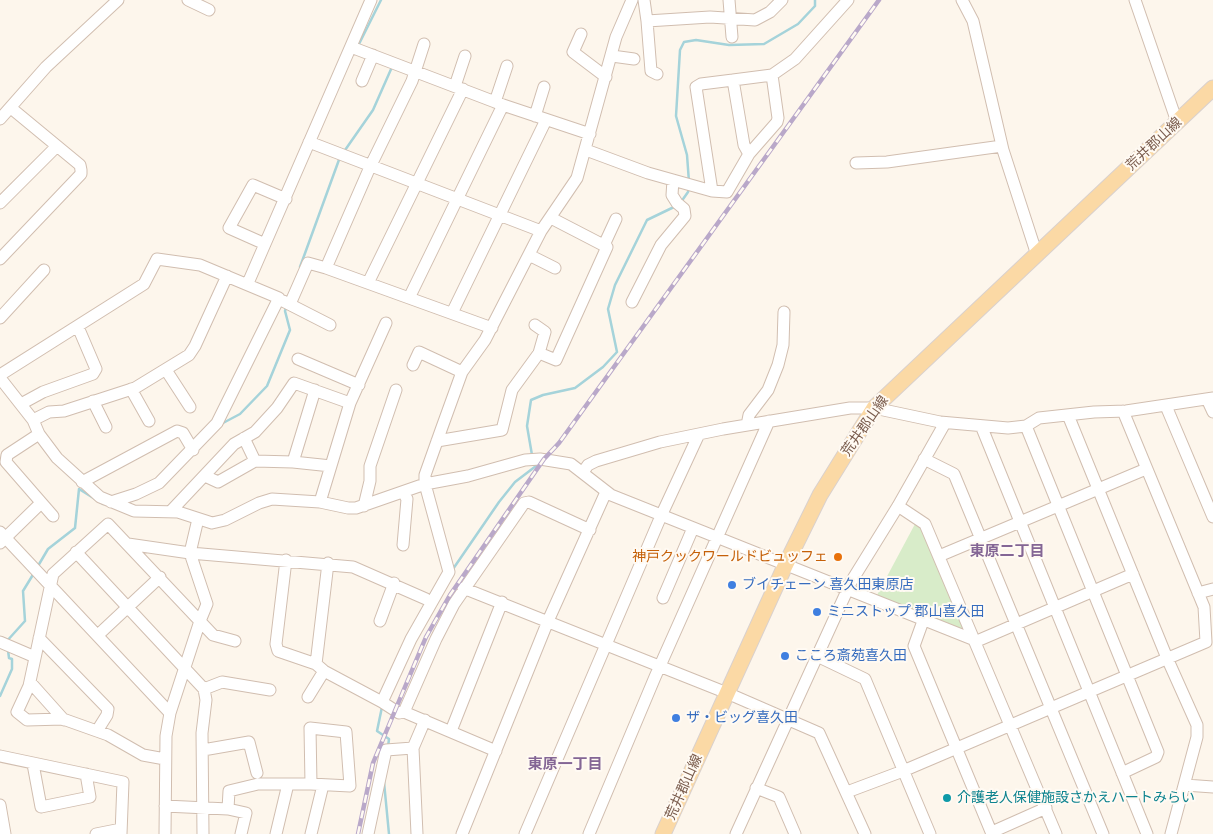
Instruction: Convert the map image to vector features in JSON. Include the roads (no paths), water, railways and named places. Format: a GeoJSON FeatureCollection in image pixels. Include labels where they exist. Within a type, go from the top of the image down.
{"type":"FeatureCollection","features":[{"type":"Feature","properties":{"kind":"main road","name":"荒井郡山線"},"geometry":{"type":"LineString","coordinates":[[663,834],[785,566],[824,487],[874,408],[1213,88]]}},
{"type":"Feature","properties":{"kind":"street"},"geometry":{"type":"LineString","coordinates":[[0,119],[46,67],[118,0]]}},
{"type":"Feature","properties":{"kind":"street"},"geometry":{"type":"LineString","coordinates":[[188,0],[209,10]]}},
{"type":"Feature","properties":{"kind":"street"},"geometry":{"type":"LineString","coordinates":[[248,283],[372,0]]}},
{"type":"Feature","properties":{"kind":"street"},"geometry":{"type":"LineString","coordinates":[[382,702],[411,639],[449,572],[425,484],[425,475],[437,441],[462,372],[492,328],[542,231],[574,182],[586,150],[616,37],[632,0]]}},
{"type":"Feature","properties":{"kind":"street"},"geometry":{"type":"LineString","coordinates":[[644,0],[651,71],[657,74]]}},
{"type":"Feature","properties":{"kind":"street"},"geometry":{"type":"LineString","coordinates":[[729,0],[732,37]]}},
{"type":"Feature","properties":{"kind":"street"},"geometry":{"type":"LineString","coordinates":[[647,21],[710,17],[732,20],[760,19],[782,0]]}},
{"type":"Feature","properties":{"kind":"street"},"geometry":{"type":"LineString","coordinates":[[712,191],[696,87],[701,84],[772,75],[795,59],[848,0]]}},
{"type":"Feature","properties":{"kind":"street"},"geometry":{"type":"LineString","coordinates":[[962,0],[973,21],[1002,146],[1037,254]]}},
{"type":"Feature","properties":{"kind":"street"},"geometry":{"type":"LineString","coordinates":[[1135,0],[1177,122]]}},
{"type":"Feature","properties":{"kind":"street"},"geometry":{"type":"LineString","coordinates":[[581,34],[572,52],[606,77]]}},
{"type":"Feature","properties":{"kind":"street"},"geometry":{"type":"LineString","coordinates":[[326,268],[370,166],[415,72],[424,44]]}},
{"type":"Feature","properties":{"kind":"street"},"geometry":{"type":"LineString","coordinates":[[351,47],[540,118],[590,134]]}},
{"type":"Feature","properties":{"kind":"street"},"geometry":{"type":"LineString","coordinates":[[362,81],[373,56]]}},
{"type":"Feature","properties":{"kind":"street"},"geometry":{"type":"LineString","coordinates":[[368,283],[459,88],[465,56]]}},
{"type":"Feature","properties":{"kind":"street"},"geometry":{"type":"LineString","coordinates":[[612,56],[634,59]]}},
{"type":"Feature","properties":{"kind":"street"},"geometry":{"type":"LineString","coordinates":[[409,298],[499,103],[507,66]]}},
{"type":"Feature","properties":{"kind":"street"},"geometry":{"type":"LineString","coordinates":[[586,150],[674,180],[722,193],[729,190],[750,154],[778,118],[772,75]]}},
{"type":"Feature","properties":{"kind":"street"},"geometry":{"type":"LineString","coordinates":[[733,80],[744,145],[750,154]]}},
{"type":"Feature","properties":{"kind":"street"},"geometry":{"type":"LineString","coordinates":[[452,313],[499,214],[540,118],[544,87]]}},
{"type":"Feature","properties":{"kind":"street"},"geometry":{"type":"LineString","coordinates":[[0,259],[81,174],[80,165],[11,108]]}},
{"type":"Feature","properties":{"kind":"street"},"geometry":{"type":"LineString","coordinates":[[309,142],[542,231]]}},
{"type":"Feature","properties":{"kind":"street"},"geometry":{"type":"LineString","coordinates":[[0,203],[57,146]]}},
{"type":"Feature","properties":{"kind":"street"},"geometry":{"type":"LineString","coordinates":[[856,163],[887,162],[1002,146]]}},
{"type":"Feature","properties":{"kind":"street"},"geometry":{"type":"LineString","coordinates":[[632,302],[661,245],[685,216],[684,209],[676,203],[672,195],[674,180]]}},
{"type":"Feature","properties":{"kind":"street"},"geometry":{"type":"LineString","coordinates":[[265,244],[229,228],[253,185],[286,199]]}},
{"type":"Feature","properties":{"kind":"street"},"geometry":{"type":"LineString","coordinates":[[539,353],[556,360],[607,248],[551,218]]}},
{"type":"Feature","properties":{"kind":"street"},"geometry":{"type":"LineString","coordinates":[[604,245],[616,219]]}},
{"type":"Feature","properties":{"kind":"street"},"geometry":{"type":"LineString","coordinates":[[530,255],[555,268]]}},
{"type":"Feature","properties":{"kind":"street"},"geometry":{"type":"LineString","coordinates":[[330,325],[248,283],[200,265],[157,259],[144,284],[0,377],[33,420],[39,434],[57,458],[82,482],[110,502],[134,511],[170,512],[212,523],[225,520],[259,503],[272,499],[320,502],[348,508],[364,506],[425,484],[532,458],[565,462],[582,472],[606,492],[661,516],[923,622],[976,641],[1133,574]]}},
{"type":"Feature","properties":{"kind":"street"},"geometry":{"type":"LineString","coordinates":[[290,304],[308,263],[492,328]]}},
{"type":"Feature","properties":{"kind":"street"},"geometry":{"type":"LineString","coordinates":[[0,318],[44,270]]}},
{"type":"Feature","properties":{"kind":"street"},"geometry":{"type":"LineString","coordinates":[[33,420],[53,411],[64,411],[131,389],[166,370],[192,351],[227,276]]}},
{"type":"Feature","properties":{"kind":"street"},"geometry":{"type":"LineString","coordinates":[[110,502],[136,494],[158,483],[217,424],[279,298]]}},
{"type":"Feature","properties":{"kind":"street"},"geometry":{"type":"LineString","coordinates":[[747,425],[749,415],[768,390],[778,365],[782,345],[784,312]]}},
{"type":"Feature","properties":{"kind":"street"},"geometry":{"type":"LineString","coordinates":[[320,502],[350,403],[386,323]]}},
{"type":"Feature","properties":{"kind":"street"},"geometry":{"type":"LineString","coordinates":[[437,441],[502,430],[512,390],[539,353],[545,332],[535,325]]}},
{"type":"Feature","properties":{"kind":"street"},"geometry":{"type":"LineString","coordinates":[[21,404],[43,392],[95,372],[96,369],[78,327]]}},
{"type":"Feature","properties":{"kind":"street"},"geometry":{"type":"LineString","coordinates":[[413,366],[419,352],[462,372]]}},
{"type":"Feature","properties":{"kind":"street"},"geometry":{"type":"LineString","coordinates":[[298,359],[359,384]]}},
{"type":"Feature","properties":{"kind":"street"},"geometry":{"type":"LineString","coordinates":[[166,370],[190,407]]}},
{"type":"Feature","properties":{"kind":"street"},"geometry":{"type":"LineString","coordinates":[[170,512],[234,444],[255,432],[272,414],[294,382],[350,403]]}},
{"type":"Feature","properties":{"kind":"street"},"geometry":{"type":"LineString","coordinates":[[131,389],[149,421]]}},
{"type":"Feature","properties":{"kind":"street"},"geometry":{"type":"LineString","coordinates":[[293,462],[315,390]]}},
{"type":"Feature","properties":{"kind":"street"},"geometry":{"type":"LineString","coordinates":[[364,506],[370,481],[370,466],[396,390]]}},
{"type":"Feature","properties":{"kind":"street"},"geometry":{"type":"LineString","coordinates":[[582,472],[590,464],[605,458],[699,434],[850,408],[874,408],[945,423],[982,428],[1026,426],[1039,418],[1166,406],[1210,398],[1213,412]]}},
{"type":"Feature","properties":{"kind":"street"},"geometry":{"type":"LineString","coordinates":[[93,402],[106,427]]}},
{"type":"Feature","properties":{"kind":"street"},"geometry":{"type":"LineString","coordinates":[[1166,406],[1213,517]]}},
{"type":"Feature","properties":{"kind":"street"},"geometry":{"type":"LineString","coordinates":[[847,792],[903,771],[1089,690],[1206,642],[1204,607],[1123,411]]}},
{"type":"Feature","properties":{"kind":"street"},"geometry":{"type":"LineString","coordinates":[[1068,415],[1167,658],[1197,724],[1197,737],[1171,834]]}},
{"type":"Feature","properties":{"kind":"street"},"geometry":{"type":"LineString","coordinates":[[589,834],[659,668],[769,421]]}},
{"type":"Feature","properties":{"kind":"street"},"geometry":{"type":"LineString","coordinates":[[736,834],[847,591],[945,423]]}},
{"type":"Feature","properties":{"kind":"street"},"geometry":{"type":"LineString","coordinates":[[1026,426],[1158,754],[1156,757],[1122,773]]}},
{"type":"Feature","properties":{"kind":"street"},"geometry":{"type":"LineString","coordinates":[[982,428],[1147,834]]}},
{"type":"Feature","properties":{"kind":"street"},"geometry":{"type":"LineString","coordinates":[[82,482],[177,431],[183,433],[193,450]]}},
{"type":"Feature","properties":{"kind":"street"},"geometry":{"type":"LineString","coordinates":[[39,434],[7,455],[6,462],[53,516]]}},
{"type":"Feature","properties":{"kind":"street"},"geometry":{"type":"LineString","coordinates":[[525,834],[661,516],[699,434]]}},
{"type":"Feature","properties":{"kind":"street"},"geometry":{"type":"LineString","coordinates":[[244,438],[255,461]]}},
{"type":"Feature","properties":{"kind":"street"},"geometry":{"type":"LineString","coordinates":[[924,459],[954,474],[1103,834]]}},
{"type":"Feature","properties":{"kind":"street"},"geometry":{"type":"LineString","coordinates":[[205,476],[218,482],[255,461],[331,466]]}},
{"type":"Feature","properties":{"kind":"street"},"geometry":{"type":"LineString","coordinates":[[939,556],[1146,469]]}},
{"type":"Feature","properties":{"kind":"street"},"geometry":{"type":"LineString","coordinates":[[403,492],[407,499],[403,545]]}},
{"type":"Feature","properties":{"kind":"street"},"geometry":{"type":"LineString","coordinates":[[462,834],[548,621],[606,492]]}},
{"type":"Feature","properties":{"kind":"street"},"geometry":{"type":"LineString","coordinates":[[404,712],[436,640],[463,588],[524,503],[529,502],[590,530]]}},
{"type":"Feature","properties":{"kind":"street"},"geometry":{"type":"LineString","coordinates":[[41,503],[2,537],[98,635],[170,713]]}},
{"type":"Feature","properties":{"kind":"street"},"geometry":{"type":"LineString","coordinates":[[898,506],[925,524],[1056,834]]}},
{"type":"Feature","properties":{"kind":"street"},"geometry":{"type":"LineString","coordinates":[[166,834],[164,759],[170,713],[207,604],[190,553],[198,519]]}},
{"type":"Feature","properties":{"kind":"street"},"geometry":{"type":"LineString","coordinates":[[164,759],[143,755],[97,731],[64,720],[26,720],[17,712],[30,682],[52,587],[53,574],[108,524],[213,635],[235,641]]}},
{"type":"Feature","properties":{"kind":"street"},"geometry":{"type":"LineString","coordinates":[[663,598],[693,528]]}},
{"type":"Feature","properties":{"kind":"street"},"geometry":{"type":"LineString","coordinates":[[128,544],[190,553],[328,563],[352,567],[360,572],[394,583],[426,599]]}},
{"type":"Feature","properties":{"kind":"street"},"geometry":{"type":"LineString","coordinates":[[76,552],[204,689],[206,700],[203,750],[204,834]]}},
{"type":"Feature","properties":{"kind":"street"},"geometry":{"type":"LineString","coordinates":[[286,560],[276,644],[278,651],[320,667],[393,710],[425,720],[496,751]]}},
{"type":"Feature","properties":{"kind":"street"},"geometry":{"type":"LineString","coordinates":[[308,697],[320,667],[328,563]]}},
{"type":"Feature","properties":{"kind":"street"},"geometry":{"type":"LineString","coordinates":[[98,635],[160,577]]}},
{"type":"Feature","properties":{"kind":"street"},"geometry":{"type":"LineString","coordinates":[[380,621],[394,583]]}},
{"type":"Feature","properties":{"kind":"street"},"geometry":{"type":"LineString","coordinates":[[463,588],[502,602],[821,735],[865,834]]}},
{"type":"Feature","properties":{"kind":"street"},"geometry":{"type":"LineString","coordinates":[[1198,593],[1213,589]]}},
{"type":"Feature","properties":{"kind":"street"},"geometry":{"type":"LineString","coordinates":[[451,731],[502,602]]}},
{"type":"Feature","properties":{"kind":"street"},"geometry":{"type":"LineString","coordinates":[[923,622],[914,646],[992,833],[1046,808]]}},
{"type":"Feature","properties":{"kind":"street"},"geometry":{"type":"LineString","coordinates":[[39,638],[108,709],[107,715],[97,731]]}},
{"type":"Feature","properties":{"kind":"street"},"geometry":{"type":"LineString","coordinates":[[0,642],[35,657]]}},
{"type":"Feature","properties":{"kind":"street"},"geometry":{"type":"LineString","coordinates":[[817,656],[865,679],[930,834]]}},
{"type":"Feature","properties":{"kind":"street"},"geometry":{"type":"LineString","coordinates":[[30,682],[64,720]]}},
{"type":"Feature","properties":{"kind":"street"},"geometry":{"type":"LineString","coordinates":[[204,689],[222,682],[270,690]]}},
{"type":"Feature","properties":{"kind":"street"},"geometry":{"type":"LineString","coordinates":[[417,834],[413,748],[425,720]]}},
{"type":"Feature","properties":{"kind":"street"},"geometry":{"type":"LineString","coordinates":[[228,809],[229,791],[258,784],[288,784],[317,785],[350,786],[346,732],[310,728],[317,785],[311,834]]}},
{"type":"Feature","properties":{"kind":"street"},"geometry":{"type":"LineString","coordinates":[[203,750],[249,742],[257,773]]}},
{"type":"Feature","properties":{"kind":"street"},"geometry":{"type":"LineString","coordinates":[[368,834],[386,750],[413,748]]}},
{"type":"Feature","properties":{"kind":"street"},"geometry":{"type":"LineString","coordinates":[[0,756],[123,782],[121,832],[96,834]]}},
{"type":"Feature","properties":{"kind":"street"},"geometry":{"type":"LineString","coordinates":[[33,764],[41,807],[90,797],[86,774]]}},
{"type":"Feature","properties":{"kind":"street"},"geometry":{"type":"LineString","coordinates":[[276,834],[288,784]]}},
{"type":"Feature","properties":{"kind":"street"},"geometry":{"type":"LineString","coordinates":[[1185,785],[1213,787]]}},
{"type":"Feature","properties":{"kind":"street"},"geometry":{"type":"LineString","coordinates":[[756,788],[779,797],[795,834]]}},
{"type":"Feature","properties":{"kind":"street"},"geometry":{"type":"LineString","coordinates":[[0,805],[5,834]]}},
{"type":"Feature","properties":{"kind":"street"},"geometry":{"type":"LineString","coordinates":[[165,806],[228,809],[246,813],[241,834]]}},
{"type":"Feature","properties":{"kind":"waterway"},"geometry":{"type":"LineString","coordinates":[[358,46],[381,0]]}},
{"type":"Feature","properties":{"kind":"waterway"},"geometry":{"type":"LineString","coordinates":[[689,182],[687,155],[676,116],[680,50],[684,42],[696,40],[729,45],[764,44],[798,24],[815,6],[815,0]]}},
{"type":"Feature","properties":{"kind":"waterway"},"geometry":{"type":"LineString","coordinates":[[343,153],[373,110],[392,67]]}},
{"type":"Feature","properties":{"kind":"waterway"},"geometry":{"type":"LineString","coordinates":[[300,267],[340,157]]}},
{"type":"Feature","properties":{"kind":"waterway"},"geometry":{"type":"LineString","coordinates":[[681,202],[689,188]]}},
{"type":"Feature","properties":{"kind":"waterway"},"geometry":{"type":"LineString","coordinates":[[532,455],[527,426],[531,400],[543,395],[575,388],[603,367],[617,352],[608,309],[615,285],[647,220],[674,207]]}},
{"type":"Feature","properties":{"kind":"waterway"},"geometry":{"type":"LineString","coordinates":[[223,423],[240,414],[267,386],[290,330],[285,311],[287,305]]}},
{"type":"Feature","properties":{"kind":"waterway"},"geometry":{"type":"LineString","coordinates":[[453,569],[515,482],[536,466],[534,462]]}},
{"type":"Feature","properties":{"kind":"waterway"},"geometry":{"type":"LineString","coordinates":[[38,566],[48,549],[75,528],[79,489],[103,504]]}},
{"type":"Feature","properties":{"kind":"waterway"},"geometry":{"type":"LineString","coordinates":[[6,642],[25,621],[23,591],[34,573]]}},
{"type":"Feature","properties":{"kind":"waterway"},"geometry":{"type":"LineString","coordinates":[[0,696],[12,669],[12,659],[9,658],[8,650]]}},
{"type":"Feature","properties":{"kind":"waterway"},"geometry":{"type":"LineString","coordinates":[[382,707],[377,731],[389,739],[388,747]]}},
{"type":"Feature","properties":{"kind":"waterway"},"geometry":{"type":"LineString","coordinates":[[384,782],[389,834]]}},
{"type":"Feature","properties":{"kind":"railway"},"geometry":{"type":"LineString","coordinates":[[358,834],[373,763],[426,637],[450,595],[544,459],[559,443],[879,0]]}},
{"type":"Feature","properties":{"kind":"place","name":"神戸クックワールドビュッフェ"},"geometry":{"type":"Point","coordinates":[838,557]}},
{"type":"Feature","properties":{"kind":"place","name":"ブイチェーン 喜久田東原店"},"geometry":{"type":"Point","coordinates":[732,585]}},
{"type":"Feature","properties":{"kind":"place","name":"ミニストップ 郡山喜久田"},"geometry":{"type":"Point","coordinates":[817,612]}},
{"type":"Feature","properties":{"kind":"place","name":"こころ斎苑喜久田"},"geometry":{"type":"Point","coordinates":[785,656]}},
{"type":"Feature","properties":{"kind":"place","name":"ザ・ビッグ喜久田"},"geometry":{"type":"Point","coordinates":[676,718]}},
{"type":"Feature","properties":{"kind":"place","name":"介護老人保健施設さかえハートみらい"},"geometry":{"type":"Point","coordinates":[947,798]}},
{"type":"Feature","properties":{"kind":"district","name":"東原二丁目"},"geometry":{"type":"Point","coordinates":[1007,551]}},
{"type":"Feature","properties":{"kind":"district","name":"東原一丁目"},"geometry":{"type":"Point","coordinates":[565,764]}}]}
